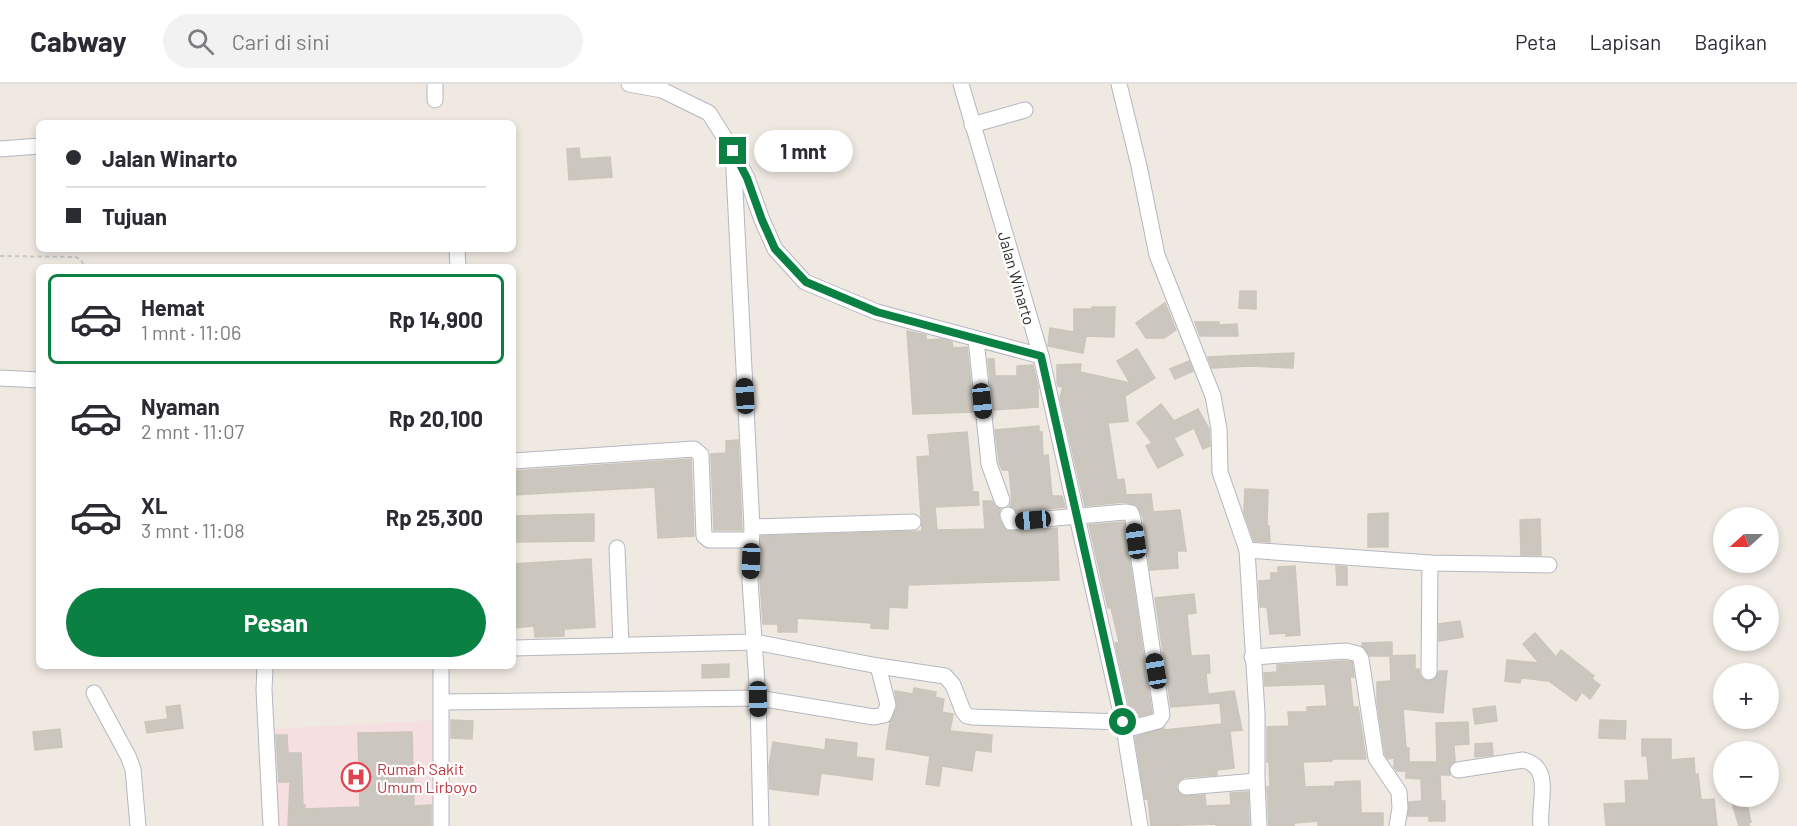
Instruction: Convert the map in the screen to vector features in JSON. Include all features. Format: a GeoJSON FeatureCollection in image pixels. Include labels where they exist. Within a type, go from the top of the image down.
{"type":"FeatureCollection","features":[{"type":"Feature","properties":{"kind":"street"},"geometry":{"type":"LineString","coordinates":[[435,84],[435,100]]}},
{"type":"Feature","properties":{"kind":"street"},"geometry":{"type":"LineString","coordinates":[[629,84],[662,90],[709,113],[747,178],[775,249],[806,282],[877,312],[1041,356]]}},
{"type":"Feature","properties":{"kind":"street","name":"Jalan Winarto"},"geometry":{"type":"LineString","coordinates":[[961,84],[1041,356],[1123,726],[1140,826]]}},
{"type":"Feature","properties":{"kind":"street"},"geometry":{"type":"LineString","coordinates":[[1119,84],[1157,255],[1213,396],[1219,429],[1220,472],[1247,550],[1257,714],[1259,826]]}},
{"type":"Feature","properties":{"kind":"street"},"geometry":{"type":"LineString","coordinates":[[972,124],[1024,110]]}},
{"type":"Feature","properties":{"kind":"street"},"geometry":{"type":"LineString","coordinates":[[0,149],[36,146]]}},
{"type":"Feature","properties":{"kind":"street"},"geometry":{"type":"LineString","coordinates":[[733,151],[752,533],[750,581],[758,699],[761,826]]}},
{"type":"Feature","properties":{"kind":"street"},"geometry":{"type":"LineString","coordinates":[[976,339],[989,464],[1002,500]]}},
{"type":"Feature","properties":{"kind":"street"},"geometry":{"type":"LineString","coordinates":[[0,378],[36,380]]}},
{"type":"Feature","properties":{"kind":"street"},"geometry":{"type":"LineString","coordinates":[[516,461],[694,449],[701,455],[704,536],[708,540],[752,533],[913,522]]}},
{"type":"Feature","properties":{"kind":"street"},"geometry":{"type":"LineString","coordinates":[[516,648],[755,642],[878,666],[945,676],[953,685],[963,711],[967,716],[972,717],[1123,726],[1158,721],[1162,715],[1131,513],[1009,519]]}},
{"type":"Feature","properties":{"kind":"street"},"geometry":{"type":"LineString","coordinates":[[617,548],[621,645]]}},
{"type":"Feature","properties":{"kind":"street"},"geometry":{"type":"LineString","coordinates":[[1247,550],[1430,563],[1549,565]]}},
{"type":"Feature","properties":{"kind":"street"},"geometry":{"type":"LineString","coordinates":[[1429,672],[1430,563]]}},
{"type":"Feature","properties":{"kind":"street"},"geometry":{"type":"LineString","coordinates":[[1252,657],[1346,651],[1358,654],[1365,681],[1376,758],[1399,792],[1400,808],[1397,826]]}},
{"type":"Feature","properties":{"kind":"street"},"geometry":{"type":"LineString","coordinates":[[442,702],[758,699],[874,717],[884,715],[888,705],[878,666]]}},
{"type":"Feature","properties":{"kind":"street"},"geometry":{"type":"LineString","coordinates":[[265,669],[264,690],[272,826]]}},
{"type":"Feature","properties":{"kind":"street"},"geometry":{"type":"LineString","coordinates":[[441,669],[441,826]]}},
{"type":"Feature","properties":{"kind":"street"},"geometry":{"type":"LineString","coordinates":[[94,693],[128,756],[133,770],[138,826]]}},
{"type":"Feature","properties":{"kind":"street"},"geometry":{"type":"LineString","coordinates":[[1458,770],[1524,760],[1533,762],[1540,770],[1542,779],[1541,826]]}},
{"type":"Feature","properties":{"kind":"street"},"geometry":{"type":"LineString","coordinates":[[1186,787],[1257,781]]}},
{"type":"Feature","properties":{"kind":"path"},"geometry":{"type":"LineString","coordinates":[[0,256],[76,257],[84,264]]}},
{"type":"Feature","properties":{"kind":"shaded area","name":"Rumah Sakit Umum Lirboyo"},"geometry":{"type":"Polygon","coordinates":[[[438,720],[436,826],[277,826],[273,729],[438,720]]]}},
{"type":"Feature","properties":{"kind":"building"},"geometry":{"type":"Polygon","coordinates":[[[579,148],[580,159],[610,157],[612,177],[569,180],[567,149],[579,148]]]}},
{"type":"Feature","properties":{"kind":"building"},"geometry":{"type":"Polygon","coordinates":[[[1240,291],[1256,291],[1256,309],[1239,308],[1240,291]]]}},
{"type":"Feature","properties":{"kind":"building"},"geometry":{"type":"Polygon","coordinates":[[[1165,303],[1176,330],[1164,338],[1146,338],[1136,323],[1165,303]]]}},
{"type":"Feature","properties":{"kind":"building"},"geometry":{"type":"Polygon","coordinates":[[[1092,307],[1115,307],[1114,337],[1086,336],[1083,353],[1048,346],[1050,328],[1074,332],[1074,309],[1092,309],[1092,307]]]}},
{"type":"Feature","properties":{"kind":"building"},"geometry":{"type":"Polygon","coordinates":[[[1195,322],[1219,322],[1219,325],[1237,324],[1238,336],[1200,336],[1195,322]]]}},
{"type":"Feature","properties":{"kind":"building"},"geometry":{"type":"Polygon","coordinates":[[[907,331],[926,335],[926,340],[941,339],[952,342],[953,348],[967,347],[974,412],[913,414],[907,331]]]}},
{"type":"Feature","properties":{"kind":"building"},"geometry":{"type":"Polygon","coordinates":[[[1137,349],[1155,378],[1125,396],[1128,421],[1108,423],[1117,480],[1124,479],[1126,495],[1151,494],[1153,512],[1180,510],[1186,551],[1177,551],[1178,568],[1150,570],[1143,517],[1137,505],[1124,502],[1085,506],[1060,398],[1063,387],[1058,386],[1057,382],[1057,365],[1081,364],[1080,372],[1130,383],[1117,361],[1137,349]]]}},
{"type":"Feature","properties":{"kind":"building"},"geometry":{"type":"Polygon","coordinates":[[[1294,353],[1293,368],[1250,366],[1212,368],[1208,357],[1294,353]]]}},
{"type":"Feature","properties":{"kind":"building"},"geometry":{"type":"Polygon","coordinates":[[[988,359],[994,359],[995,376],[1017,376],[1017,366],[1033,365],[1038,387],[1038,407],[993,410],[988,359]]]}},
{"type":"Feature","properties":{"kind":"building"},"geometry":{"type":"Polygon","coordinates":[[[1189,361],[1193,371],[1175,379],[1170,369],[1189,361]]]}},
{"type":"Feature","properties":{"kind":"building"},"geometry":{"type":"Polygon","coordinates":[[[1161,404],[1174,421],[1198,409],[1209,429],[1210,446],[1203,449],[1194,428],[1174,438],[1183,455],[1158,468],[1146,446],[1152,443],[1137,423],[1161,404]]]}},
{"type":"Feature","properties":{"kind":"building"},"geometry":{"type":"Polygon","coordinates":[[[1039,426],[1039,432],[1042,432],[1043,456],[1048,455],[1052,496],[1062,496],[1065,507],[1017,512],[1010,506],[1012,501],[1009,470],[1002,470],[999,462],[995,430],[1039,426]]]}},
{"type":"Feature","properties":{"kind":"building"},"geometry":{"type":"Polygon","coordinates":[[[967,432],[973,492],[978,492],[979,505],[935,507],[937,530],[985,529],[983,501],[992,501],[995,507],[1000,509],[999,519],[1007,531],[1057,528],[1059,580],[908,585],[907,608],[889,607],[888,629],[871,628],[871,623],[797,618],[797,632],[778,632],[778,624],[763,624],[760,581],[761,536],[922,531],[917,457],[930,456],[928,435],[967,432]]]}},
{"type":"Feature","properties":{"kind":"building"},"geometry":{"type":"Polygon","coordinates":[[[738,440],[742,530],[714,530],[711,454],[726,453],[726,441],[738,440]]]}},
{"type":"Feature","properties":{"kind":"building"},"geometry":{"type":"Polygon","coordinates":[[[691,459],[694,536],[658,538],[655,487],[516,495],[516,471],[691,459]]]}},
{"type":"Feature","properties":{"kind":"building"},"geometry":{"type":"Polygon","coordinates":[[[1245,489],[1268,490],[1267,526],[1269,526],[1270,542],[1254,541],[1244,512],[1245,489]]]}},
{"type":"Feature","properties":{"kind":"building"},"geometry":{"type":"Polygon","coordinates":[[[1388,513],[1388,547],[1368,547],[1368,514],[1388,513]]]}},
{"type":"Feature","properties":{"kind":"building"},"geometry":{"type":"Polygon","coordinates":[[[594,514],[594,541],[516,542],[516,516],[594,514]]]}},
{"type":"Feature","properties":{"kind":"building"},"geometry":{"type":"Polygon","coordinates":[[[1540,519],[1541,555],[1521,555],[1520,520],[1540,519]]]}},
{"type":"Feature","properties":{"kind":"building"},"geometry":{"type":"Polygon","coordinates":[[[1124,522],[1152,713],[1132,718],[1115,643],[1119,642],[1111,608],[1108,608],[1089,525],[1124,522]]]}},
{"type":"Feature","properties":{"kind":"building"},"geometry":{"type":"Polygon","coordinates":[[[591,559],[595,627],[564,629],[564,636],[535,637],[534,626],[516,628],[516,564],[591,559]]]}},
{"type":"Feature","properties":{"kind":"building"},"geometry":{"type":"Polygon","coordinates":[[[1295,566],[1300,635],[1270,634],[1267,607],[1260,607],[1259,581],[1271,580],[1271,573],[1278,573],[1278,567],[1295,566]]]}},
{"type":"Feature","properties":{"kind":"building"},"geometry":{"type":"Polygon","coordinates":[[[1336,566],[1347,567],[1347,585],[1337,585],[1336,566]]]}},
{"type":"Feature","properties":{"kind":"building"},"geometry":{"type":"Polygon","coordinates":[[[1194,594],[1196,613],[1187,614],[1191,656],[1209,655],[1210,673],[1206,673],[1208,694],[1234,691],[1242,730],[1230,731],[1234,768],[1217,770],[1217,775],[1185,777],[1178,782],[1176,788],[1182,796],[1205,795],[1206,806],[1231,805],[1230,793],[1248,792],[1249,826],[1216,826],[1216,824],[1151,826],[1148,798],[1145,799],[1135,737],[1164,728],[1164,730],[1222,724],[1220,703],[1171,707],[1155,598],[1194,594]]]}},
{"type":"Feature","properties":{"kind":"building"},"geometry":{"type":"Polygon","coordinates":[[[1460,621],[1463,637],[1439,641],[1439,624],[1460,621]]]}},
{"type":"Feature","properties":{"kind":"building"},"geometry":{"type":"Polygon","coordinates":[[[1535,633],[1556,657],[1561,650],[1594,676],[1592,679],[1600,685],[1590,699],[1582,692],[1576,701],[1549,681],[1521,678],[1520,683],[1505,681],[1507,660],[1539,663],[1523,644],[1535,633]]]}},
{"type":"Feature","properties":{"kind":"building"},"geometry":{"type":"Polygon","coordinates":[[[1392,642],[1392,656],[1370,656],[1362,646],[1362,643],[1392,642]]]}},
{"type":"Feature","properties":{"kind":"building"},"geometry":{"type":"Polygon","coordinates":[[[1415,655],[1415,669],[1419,669],[1420,676],[1425,681],[1434,680],[1439,671],[1447,671],[1443,713],[1403,709],[1409,762],[1437,762],[1436,723],[1468,722],[1469,744],[1454,745],[1455,761],[1449,767],[1450,775],[1440,775],[1441,801],[1445,801],[1445,821],[1429,821],[1429,816],[1408,816],[1409,802],[1422,801],[1421,779],[1406,778],[1406,771],[1397,771],[1394,767],[1394,758],[1388,759],[1385,754],[1377,700],[1377,682],[1391,681],[1390,656],[1415,655]]]}},
{"type":"Feature","properties":{"kind":"building"},"geometry":{"type":"Polygon","coordinates":[[[1352,662],[1354,677],[1350,677],[1353,707],[1358,707],[1366,759],[1303,762],[1305,787],[1335,786],[1335,782],[1360,781],[1361,813],[1383,813],[1383,826],[1318,826],[1318,821],[1294,823],[1294,826],[1269,826],[1267,727],[1289,726],[1288,712],[1307,712],[1307,707],[1327,706],[1325,684],[1265,686],[1264,673],[1277,672],[1277,665],[1352,662]]]}},
{"type":"Feature","properties":{"kind":"building"},"geometry":{"type":"Polygon","coordinates":[[[729,664],[729,677],[702,678],[702,665],[729,664]]]}},
{"type":"Feature","properties":{"kind":"building"},"geometry":{"type":"Polygon","coordinates":[[[914,688],[936,692],[935,697],[944,699],[942,712],[953,714],[950,731],[992,735],[991,752],[975,750],[972,771],[942,766],[939,786],[926,784],[930,756],[886,749],[890,722],[897,708],[895,691],[913,694],[914,688]]]}},
{"type":"Feature","properties":{"kind":"building"},"geometry":{"type":"Polygon","coordinates":[[[180,705],[183,728],[147,733],[145,722],[168,719],[166,707],[180,705]]]}},
{"type":"Feature","properties":{"kind":"building"},"geometry":{"type":"Polygon","coordinates":[[[1495,706],[1497,721],[1475,724],[1473,709],[1495,706]]]}},
{"type":"Feature","properties":{"kind":"building"},"geometry":{"type":"Polygon","coordinates":[[[451,720],[473,721],[472,739],[451,738],[451,720]]]}},
{"type":"Feature","properties":{"kind":"building"},"geometry":{"type":"Polygon","coordinates":[[[1600,720],[1626,721],[1625,739],[1599,738],[1600,720]]]}},
{"type":"Feature","properties":{"kind":"building"},"geometry":{"type":"Polygon","coordinates":[[[60,729],[62,747],[35,750],[33,732],[60,729]]]}},
{"type":"Feature","properties":{"kind":"building"},"geometry":{"type":"Polygon","coordinates":[[[412,732],[414,806],[431,805],[431,826],[288,826],[290,782],[279,782],[276,735],[287,735],[288,753],[301,753],[305,809],[360,807],[358,733],[412,732]]]}},
{"type":"Feature","properties":{"kind":"building"},"geometry":{"type":"Polygon","coordinates":[[[826,739],[857,743],[856,757],[874,759],[872,780],[821,773],[818,795],[770,789],[769,766],[773,742],[825,750],[826,739]]]}},
{"type":"Feature","properties":{"kind":"building"},"geometry":{"type":"Polygon","coordinates":[[[1642,739],[1671,739],[1671,760],[1694,758],[1695,775],[1698,774],[1701,800],[1713,799],[1717,826],[1606,826],[1604,804],[1626,803],[1625,781],[1649,780],[1647,756],[1642,756],[1642,739]]]}},
{"type":"Feature","properties":{"kind":"building"},"geometry":{"type":"Polygon","coordinates":[[[1492,743],[1493,755],[1475,757],[1475,744],[1492,743]]]}},
{"type":"Feature","properties":{"kind":"building"},"geometry":{"type":"Polygon","coordinates":[[[1733,807],[1748,807],[1751,822],[1749,826],[1739,826],[1733,807]]]}},
{"type":"Feature","properties":{"kind":"place","name":"Rumah Sakit Umum Lirboyo"},"geometry":{"type":"Point","coordinates":[356,777]}},
{"type":"Feature","properties":{"kind":"route"},"geometry":{"type":"LineString","coordinates":[[733,151],[747,178],[775,249],[806,282],[877,312],[1041,356],[1123,722]]}}]}
